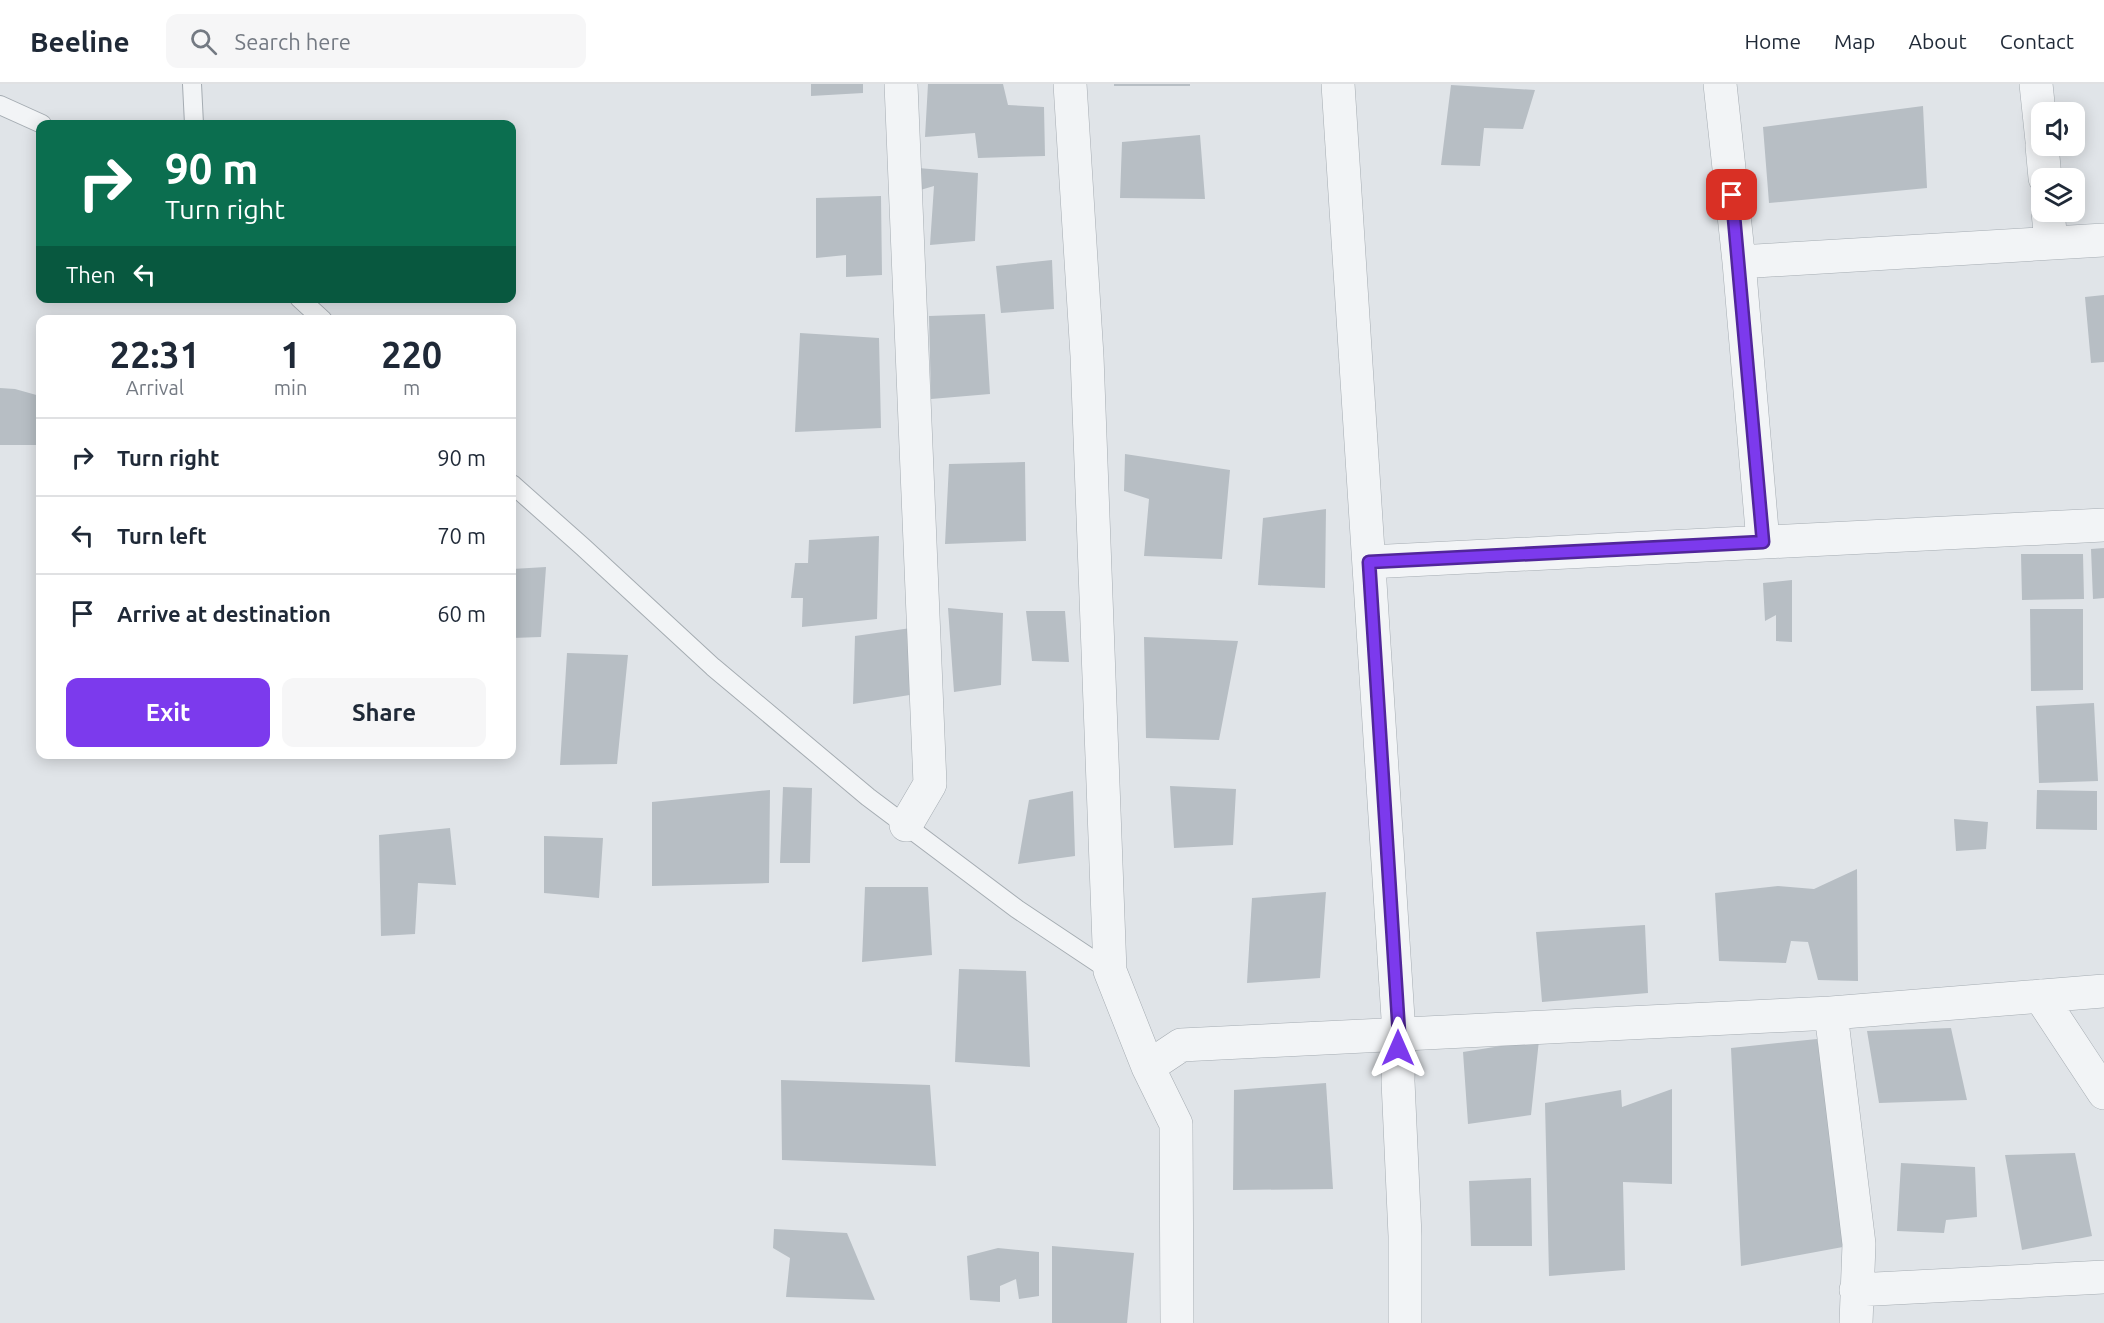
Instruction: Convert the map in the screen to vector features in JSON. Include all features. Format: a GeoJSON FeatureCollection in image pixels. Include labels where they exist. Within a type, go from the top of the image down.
{"type":"FeatureCollection","features":[{"type":"Feature","properties":{"kind":"street"},"geometry":{"type":"LineString","coordinates":[[901,84],[930,784],[906,825]]}},
{"type":"Feature","properties":{"kind":"street"},"geometry":{"type":"LineString","coordinates":[[1070,84],[1087,356],[1110,971],[1148,1067],[1176,1124],[1177,1323]]}},
{"type":"Feature","properties":{"kind":"street"},"geometry":{"type":"LineString","coordinates":[[1338,84],[1399,1034],[1398,1081],[1405,1236],[1405,1323]]}},
{"type":"Feature","properties":{"kind":"street"},"geometry":{"type":"LineString","coordinates":[[1720,84],[1739,262],[1763,542]]}},
{"type":"Feature","properties":{"kind":"street"},"geometry":{"type":"LineString","coordinates":[[2036,84],[2038,102]]}},
{"type":"Feature","properties":{"kind":"street"},"geometry":{"type":"LineString","coordinates":[[1739,262],[2049,227],[2104,240]]}},
{"type":"Feature","properties":{"kind":"street"},"geometry":{"type":"LineString","coordinates":[[1369,562],[2104,525]]}},
{"type":"Feature","properties":{"kind":"street"},"geometry":{"type":"LineString","coordinates":[[1148,1067],[1181,1045],[1831,1013],[2104,991]]}},
{"type":"Feature","properties":{"kind":"street"},"geometry":{"type":"LineString","coordinates":[[2040,996],[2104,1093]]}},
{"type":"Feature","properties":{"kind":"street"},"geometry":{"type":"LineString","coordinates":[[1831,1013],[1859,1244],[1856,1323]]}},
{"type":"Feature","properties":{"kind":"street"},"geometry":{"type":"LineString","coordinates":[[1856,1290],[2104,1276]]}},
{"type":"Feature","properties":{"kind":"lane"},"geometry":{"type":"LineString","coordinates":[[192,84],[194,120]]}},
{"type":"Feature","properties":{"kind":"lane"},"geometry":{"type":"LineString","coordinates":[[0,105],[36,121]]}},
{"type":"Feature","properties":{"kind":"lane"},"geometry":{"type":"LineString","coordinates":[[304,303],[318,315]]}},
{"type":"Feature","properties":{"kind":"lane"},"geometry":{"type":"LineString","coordinates":[[516,488],[712,667],[868,797],[1017,909],[1110,971]]}},
{"type":"Feature","properties":{"kind":"building"},"geometry":{"type":"Polygon","coordinates":[[[811,84],[863,84],[863,93],[811,96],[811,84]]]}},
{"type":"Feature","properties":{"kind":"building"},"geometry":{"type":"Polygon","coordinates":[[[928,84],[1003,84],[1008,105],[1044,107],[1045,156],[978,158],[975,133],[925,137],[928,84]]]}},
{"type":"Feature","properties":{"kind":"building"},"geometry":{"type":"Polygon","coordinates":[[[1114,84],[1190,84],[1190,86],[1114,86],[1114,84]]]}},
{"type":"Feature","properties":{"kind":"building"},"geometry":{"type":"Polygon","coordinates":[[[1451,85],[1535,90],[1523,129],[1484,128],[1480,166],[1441,165],[1451,85]]]}},
{"type":"Feature","properties":{"kind":"building"},"geometry":{"type":"Polygon","coordinates":[[[1923,106],[1927,188],[1769,203],[1763,127],[1923,106]]]}},
{"type":"Feature","properties":{"kind":"building"},"geometry":{"type":"Polygon","coordinates":[[[1200,135],[1205,199],[1120,198],[1122,142],[1200,135]]]}},
{"type":"Feature","properties":{"kind":"building"},"geometry":{"type":"Polygon","coordinates":[[[918,168],[978,173],[975,241],[930,245],[934,186],[917,191],[918,168]]]}},
{"type":"Feature","properties":{"kind":"building"},"geometry":{"type":"Polygon","coordinates":[[[881,196],[882,275],[846,277],[846,255],[816,258],[816,198],[881,196]]]}},
{"type":"Feature","properties":{"kind":"building"},"geometry":{"type":"Polygon","coordinates":[[[1052,260],[1054,309],[1001,313],[996,266],[1052,260]]]}},
{"type":"Feature","properties":{"kind":"building"},"geometry":{"type":"Polygon","coordinates":[[[2104,295],[2104,362],[2091,363],[2085,297],[2104,295]]]}},
{"type":"Feature","properties":{"kind":"building"},"geometry":{"type":"Polygon","coordinates":[[[985,314],[990,394],[931,399],[929,316],[985,314]]]}},
{"type":"Feature","properties":{"kind":"building"},"geometry":{"type":"Polygon","coordinates":[[[800,333],[879,338],[881,428],[795,432],[800,333]]]}},
{"type":"Feature","properties":{"kind":"building"},"geometry":{"type":"Polygon","coordinates":[[[0,388],[15,389],[36,395],[36,445],[0,445],[0,388]]]}},
{"type":"Feature","properties":{"kind":"building"},"geometry":{"type":"Polygon","coordinates":[[[1125,454],[1230,470],[1222,559],[1144,556],[1149,499],[1124,491],[1125,454]]]}},
{"type":"Feature","properties":{"kind":"building"},"geometry":{"type":"Polygon","coordinates":[[[1025,462],[1026,541],[945,544],[949,464],[1025,462]]]}},
{"type":"Feature","properties":{"kind":"building"},"geometry":{"type":"Polygon","coordinates":[[[1326,509],[1325,588],[1258,585],[1263,518],[1326,509]]]}},
{"type":"Feature","properties":{"kind":"building"},"geometry":{"type":"Polygon","coordinates":[[[879,536],[877,619],[802,627],[803,598],[791,598],[795,563],[808,563],[809,540],[879,536]]]}},
{"type":"Feature","properties":{"kind":"building"},"geometry":{"type":"Polygon","coordinates":[[[2104,548],[2104,598],[2093,599],[2091,549],[2104,548]]]}},
{"type":"Feature","properties":{"kind":"building"},"geometry":{"type":"Polygon","coordinates":[[[2021,554],[2083,554],[2084,599],[2022,600],[2021,554]]]}},
{"type":"Feature","properties":{"kind":"building"},"geometry":{"type":"Polygon","coordinates":[[[546,567],[541,637],[516,638],[516,569],[546,567]]]}},
{"type":"Feature","properties":{"kind":"building"},"geometry":{"type":"Polygon","coordinates":[[[1792,580],[1792,642],[1776,641],[1776,615],[1765,621],[1763,583],[1792,580]]]}},
{"type":"Feature","properties":{"kind":"building"},"geometry":{"type":"Polygon","coordinates":[[[948,608],[1003,613],[1001,685],[954,692],[948,608]]]}},
{"type":"Feature","properties":{"kind":"building"},"geometry":{"type":"Polygon","coordinates":[[[2030,609],[2083,609],[2083,690],[2031,691],[2030,609]]]}},
{"type":"Feature","properties":{"kind":"building"},"geometry":{"type":"Polygon","coordinates":[[[1026,611],[1065,611],[1069,662],[1032,661],[1026,611]]]}},
{"type":"Feature","properties":{"kind":"building"},"geometry":{"type":"Polygon","coordinates":[[[918,627],[916,694],[853,704],[855,636],[918,627]]]}},
{"type":"Feature","properties":{"kind":"building"},"geometry":{"type":"Polygon","coordinates":[[[1144,637],[1238,641],[1219,740],[1146,738],[1144,637]]]}},
{"type":"Feature","properties":{"kind":"building"},"geometry":{"type":"Polygon","coordinates":[[[567,653],[628,655],[617,764],[560,765],[567,653]]]}},
{"type":"Feature","properties":{"kind":"building"},"geometry":{"type":"Polygon","coordinates":[[[2094,703],[2098,781],[2039,783],[2036,706],[2094,703]]]}},
{"type":"Feature","properties":{"kind":"building"},"geometry":{"type":"Polygon","coordinates":[[[1170,786],[1236,789],[1233,845],[1174,848],[1170,786]]]}},
{"type":"Feature","properties":{"kind":"building"},"geometry":{"type":"Polygon","coordinates":[[[783,787],[812,788],[810,863],[780,863],[783,787]]]}},
{"type":"Feature","properties":{"kind":"building"},"geometry":{"type":"Polygon","coordinates":[[[770,790],[769,883],[652,886],[652,802],[770,790]]]}},
{"type":"Feature","properties":{"kind":"building"},"geometry":{"type":"Polygon","coordinates":[[[2037,790],[2097,791],[2097,830],[2036,829],[2037,790]]]}},
{"type":"Feature","properties":{"kind":"building"},"geometry":{"type":"Polygon","coordinates":[[[1073,791],[1075,856],[1018,864],[1029,800],[1073,791]]]}},
{"type":"Feature","properties":{"kind":"building"},"geometry":{"type":"Polygon","coordinates":[[[1954,819],[1988,822],[1986,849],[1956,851],[1954,819]]]}},
{"type":"Feature","properties":{"kind":"building"},"geometry":{"type":"Polygon","coordinates":[[[450,828],[456,885],[418,883],[415,934],[381,936],[379,835],[450,828]]]}},
{"type":"Feature","properties":{"kind":"building"},"geometry":{"type":"Polygon","coordinates":[[[544,836],[603,838],[599,898],[544,893],[544,836]]]}},
{"type":"Feature","properties":{"kind":"building"},"geometry":{"type":"Polygon","coordinates":[[[1857,869],[1858,981],[1818,980],[1808,942],[1791,941],[1786,963],[1719,961],[1715,893],[1778,886],[1814,889],[1857,869]]]}},
{"type":"Feature","properties":{"kind":"building"},"geometry":{"type":"Polygon","coordinates":[[[865,887],[928,887],[932,955],[862,962],[865,887]]]}},
{"type":"Feature","properties":{"kind":"building"},"geometry":{"type":"Polygon","coordinates":[[[1326,892],[1320,978],[1247,983],[1252,898],[1326,892]]]}},
{"type":"Feature","properties":{"kind":"building"},"geometry":{"type":"Polygon","coordinates":[[[1645,925],[1648,993],[1542,1002],[1536,932],[1645,925]]]}},
{"type":"Feature","properties":{"kind":"building"},"geometry":{"type":"Polygon","coordinates":[[[959,969],[1026,971],[1030,1067],[955,1062],[959,969]]]}},
{"type":"Feature","properties":{"kind":"building"},"geometry":{"type":"Polygon","coordinates":[[[1951,1028],[1967,1100],[1879,1103],[1867,1031],[1951,1028]]]}},
{"type":"Feature","properties":{"kind":"building"},"geometry":{"type":"Polygon","coordinates":[[[1817,1039],[1859,1244],[1741,1266],[1731,1048],[1817,1039]]]}},
{"type":"Feature","properties":{"kind":"building"},"geometry":{"type":"Polygon","coordinates":[[[1539,1040],[1531,1115],[1468,1124],[1463,1052],[1539,1040]]]}},
{"type":"Feature","properties":{"kind":"building"},"geometry":{"type":"Polygon","coordinates":[[[781,1080],[930,1085],[936,1166],[782,1160],[781,1080]]]}},
{"type":"Feature","properties":{"kind":"building"},"geometry":{"type":"Polygon","coordinates":[[[1326,1083],[1333,1189],[1233,1190],[1234,1090],[1326,1083]]]}},
{"type":"Feature","properties":{"kind":"building"},"geometry":{"type":"Polygon","coordinates":[[[1672,1089],[1672,1184],[1623,1182],[1625,1270],[1549,1276],[1545,1103],[1621,1090],[1622,1107],[1672,1089]]]}},
{"type":"Feature","properties":{"kind":"building"},"geometry":{"type":"Polygon","coordinates":[[[2075,1153],[2092,1236],[2022,1250],[2005,1155],[2075,1153]]]}},
{"type":"Feature","properties":{"kind":"building"},"geometry":{"type":"Polygon","coordinates":[[[1901,1163],[1975,1167],[1977,1217],[1946,1220],[1944,1233],[1897,1231],[1901,1163]]]}},
{"type":"Feature","properties":{"kind":"building"},"geometry":{"type":"Polygon","coordinates":[[[1531,1178],[1532,1246],[1471,1246],[1469,1181],[1531,1178]]]}},
{"type":"Feature","properties":{"kind":"building"},"geometry":{"type":"Polygon","coordinates":[[[774,1229],[847,1233],[875,1300],[786,1297],[790,1258],[773,1248],[774,1229]]]}},
{"type":"Feature","properties":{"kind":"building"},"geometry":{"type":"Polygon","coordinates":[[[1052,1246],[1134,1253],[1127,1323],[1052,1323],[1052,1246]]]}},
{"type":"Feature","properties":{"kind":"building"},"geometry":{"type":"Polygon","coordinates":[[[998,1248],[1039,1252],[1039,1296],[1019,1299],[1016,1279],[1000,1286],[1000,1302],[970,1300],[967,1256],[998,1248]]]}},
{"type":"Feature","properties":{"kind":"route"},"geometry":{"type":"LineString","coordinates":[[1398,1048],[1399,1034],[1369,562],[1763,542],[1732,195]]}}]}
